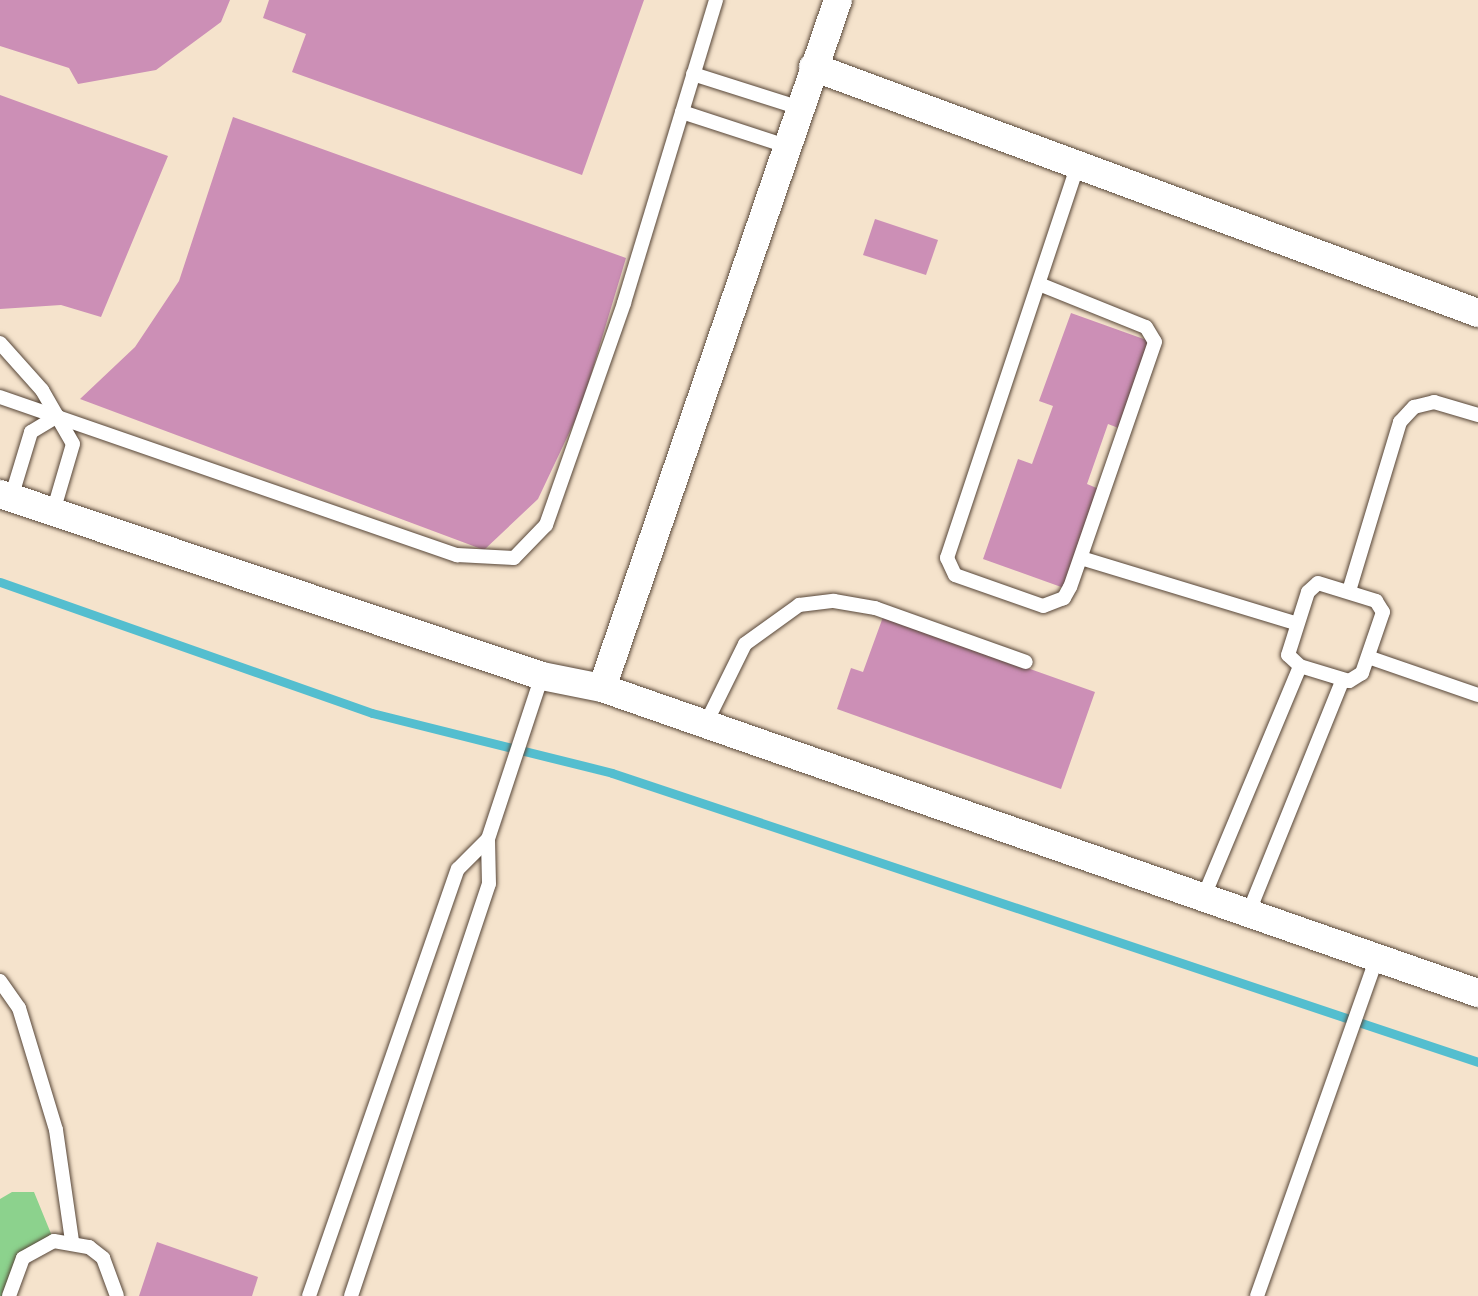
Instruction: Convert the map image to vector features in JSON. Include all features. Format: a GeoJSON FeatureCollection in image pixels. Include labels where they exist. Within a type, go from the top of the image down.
{"type":"FeatureCollection","features":[{"type":"Feature","properties":{"kind":"street"},"geometry":{"type":"LineString","coordinates":[[602,688],[783,145],[838,0]]}},
{"type":"Feature","properties":{"kind":"street"},"geometry":{"type":"LineString","coordinates":[[813,67],[1478,313]]}},
{"type":"Feature","properties":{"kind":"street"},"geometry":{"type":"LineString","coordinates":[[5,496],[542,676],[602,688],[706,723],[1478,993]]}},
{"type":"Feature","properties":{"kind":"lane"},"geometry":{"type":"LineString","coordinates":[[0,397],[457,555],[514,558],[546,524],[716,0]]}},
{"type":"Feature","properties":{"kind":"lane"},"geometry":{"type":"LineString","coordinates":[[694,74],[797,108]]}},
{"type":"Feature","properties":{"kind":"lane"},"geometry":{"type":"LineString","coordinates":[[682,112],[783,145]]}},
{"type":"Feature","properties":{"kind":"lane"},"geometry":{"type":"LineString","coordinates":[[1039,284],[1146,327],[1154,342],[1081,558],[1064,598],[1043,606],[955,576],[947,558],[1078,165]]}},
{"type":"Feature","properties":{"kind":"lane"},"geometry":{"type":"LineString","coordinates":[[0,343],[58,416],[73,444],[53,512]]}},
{"type":"Feature","properties":{"kind":"lane"},"geometry":{"type":"LineString","coordinates":[[1350,591],[1400,422],[1414,407],[1434,402],[1478,415]]}},
{"type":"Feature","properties":{"kind":"lane"},"geometry":{"type":"LineString","coordinates":[[5,496],[31,432],[58,416]]}},
{"type":"Feature","properties":{"kind":"lane"},"geometry":{"type":"LineString","coordinates":[[1081,558],[1295,624]]}},
{"type":"Feature","properties":{"kind":"lane"},"geometry":{"type":"LineString","coordinates":[[1313,586],[1350,591],[1376,601],[1383,612],[1368,657],[1356,678],[1342,681],[1300,666],[1288,655],[1295,624],[1313,586]]}},
{"type":"Feature","properties":{"kind":"lane"},"geometry":{"type":"LineString","coordinates":[[706,723],[745,644],[799,605],[834,601],[874,608],[1026,662]]}},
{"type":"Feature","properties":{"kind":"lane"},"geometry":{"type":"LineString","coordinates":[[1368,657],[1478,696]]}},
{"type":"Feature","properties":{"kind":"lane"},"geometry":{"type":"LineString","coordinates":[[1204,896],[1300,666]]}},
{"type":"Feature","properties":{"kind":"lane"},"geometry":{"type":"LineString","coordinates":[[351,1296],[489,884],[488,839],[542,676]]}},
{"type":"Feature","properties":{"kind":"lane"},"geometry":{"type":"LineString","coordinates":[[1248,914],[1342,681]]}},
{"type":"Feature","properties":{"kind":"lane"},"geometry":{"type":"LineString","coordinates":[[309,1296],[458,869],[488,839]]}},
{"type":"Feature","properties":{"kind":"lane"},"geometry":{"type":"LineString","coordinates":[[1256,1296],[1378,956]]}},
{"type":"Feature","properties":{"kind":"lane"},"geometry":{"type":"LineString","coordinates":[[0,981],[19,1008],[56,1130],[72,1242]]}},
{"type":"Feature","properties":{"kind":"lane"},"geometry":{"type":"LineString","coordinates":[[10,1296],[24,1258],[54,1241],[72,1242],[103,1258],[117,1296]]}},
{"type":"Feature","properties":{"kind":"green space"},"geometry":{"type":"Polygon","coordinates":[[[12,1192],[34,1192],[54,1241],[23,1258],[9,1296],[0,1296],[0,1199],[12,1192]]]}},
{"type":"Feature","properties":{"kind":"building"},"geometry":{"type":"Polygon","coordinates":[[[0,0],[230,0],[221,22],[156,70],[78,84],[69,68],[0,46],[0,0]]]}},
{"type":"Feature","properties":{"kind":"building"},"geometry":{"type":"Polygon","coordinates":[[[269,0],[644,0],[582,175],[292,72],[306,34],[263,18],[269,0]]]}},
{"type":"Feature","properties":{"kind":"building"},"geometry":{"type":"Polygon","coordinates":[[[0,95],[168,156],[101,317],[61,305],[0,309],[0,95]]]}},
{"type":"Feature","properties":{"kind":"building"},"geometry":{"type":"Polygon","coordinates":[[[233,117],[626,258],[581,408],[538,499],[484,550],[80,399],[135,347],[179,281],[233,117]]]}},
{"type":"Feature","properties":{"kind":"building"},"geometry":{"type":"Polygon","coordinates":[[[875,219],[938,240],[926,275],[863,255],[875,219]]]}},
{"type":"Feature","properties":{"kind":"building"},"geometry":{"type":"Polygon","coordinates":[[[1071,313],[1152,342],[1121,429],[1108,424],[1087,484],[1099,489],[1064,588],[983,559],[1018,459],[1032,464],[1053,406],[1039,401],[1071,313]]]}},
{"type":"Feature","properties":{"kind":"building"},"geometry":{"type":"Polygon","coordinates":[[[883,617],[1095,692],[1061,789],[837,709],[851,668],[863,672],[883,617]]]}},
{"type":"Feature","properties":{"kind":"building"},"geometry":{"type":"Polygon","coordinates":[[[157,1242],[258,1277],[252,1296],[139,1296],[157,1242]]]}},
{"type":"Feature","properties":{"kind":"waterway"},"geometry":{"type":"LineString","coordinates":[[0,582],[372,713],[612,773],[1478,1062]]}}]}
